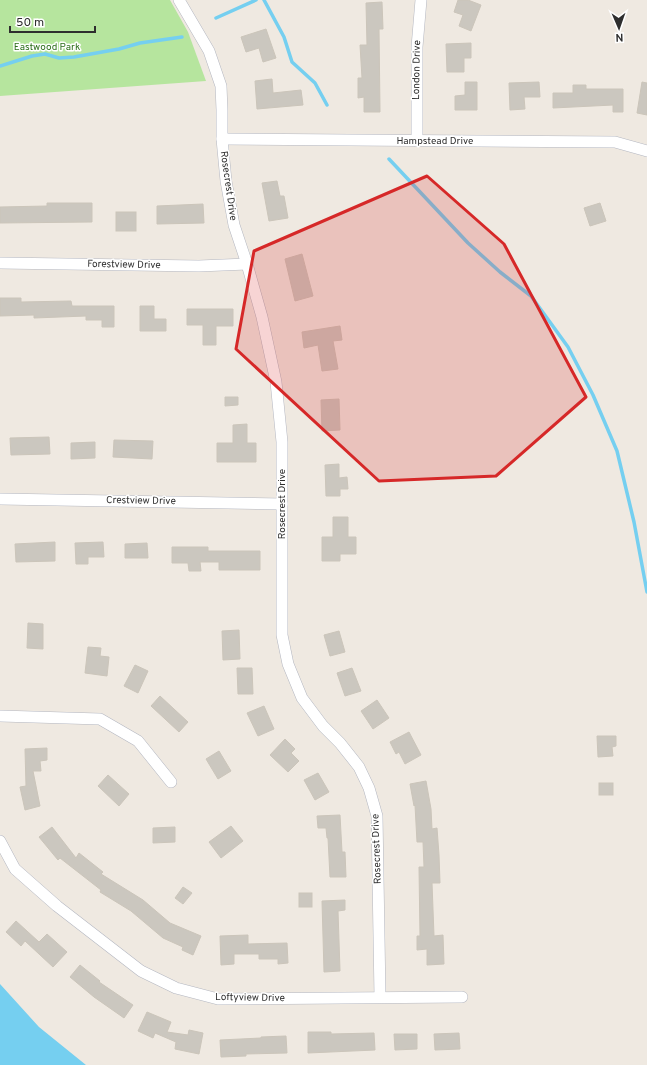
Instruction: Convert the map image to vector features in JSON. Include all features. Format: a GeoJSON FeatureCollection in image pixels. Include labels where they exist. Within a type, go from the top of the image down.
{"type":"FeatureCollection","features":[{"type":"Feature","properties":{"kind":"street","name":"Rosecrest Drive"},"geometry":{"type":"LineString","coordinates":[[179,0],[209,51],[221,86],[222,139],[226,181],[234,225],[262,317],[276,382],[282,442],[282,635],[288,664],[302,698],[323,726],[340,743],[359,767],[369,788],[377,816],[380,998]]}},
{"type":"Feature","properties":{"kind":"street","name":"London Drive"},"geometry":{"type":"LineString","coordinates":[[416,141],[417,47],[421,0]]}},
{"type":"Feature","properties":{"kind":"street","name":"Hampstead Drive"},"geometry":{"type":"LineString","coordinates":[[222,139],[616,142],[647,151]]}},
{"type":"Feature","properties":{"kind":"street","name":"Forestview Drive"},"geometry":{"type":"LineString","coordinates":[[0,263],[199,266],[247,264]]}},
{"type":"Feature","properties":{"kind":"street","name":"Crestview Drive"},"geometry":{"type":"LineString","coordinates":[[0,499],[282,504]]}},
{"type":"Feature","properties":{"kind":"street"},"geometry":{"type":"LineString","coordinates":[[0,716],[100,718],[138,741],[171,782]]}},
{"type":"Feature","properties":{"kind":"street","name":"Loftyview Drive"},"geometry":{"type":"LineString","coordinates":[[0,841],[15,869],[57,906],[141,971],[176,988],[218,999],[462,997]]}},
{"type":"Feature","properties":{"kind":"highlighted area"},"geometry":{"type":"Polygon","coordinates":[[[427,176],[504,244],[586,397],[496,476],[379,481],[236,349],[254,251],[427,176]]]}},
{"type":"Feature","properties":{"kind":"green space","name":"Eastwood Park"},"geometry":{"type":"Polygon","coordinates":[[[0,0],[170,0],[188,32],[206,81],[0,96],[0,0]]]}},
{"type":"Feature","properties":{"kind":"water"},"geometry":{"type":"Polygon","coordinates":[[[0,984],[39,1027],[86,1065],[0,1065],[0,984]]]}},
{"type":"Feature","properties":{"kind":"building"},"geometry":{"type":"Polygon","coordinates":[[[458,0],[468,0],[481,5],[471,31],[459,26],[463,15],[454,12],[458,0]]]}},
{"type":"Feature","properties":{"kind":"building"},"geometry":{"type":"Polygon","coordinates":[[[382,2],[383,29],[379,29],[380,112],[364,112],[364,97],[358,98],[358,78],[362,78],[360,45],[367,45],[366,3],[382,2]]]}},
{"type":"Feature","properties":{"kind":"building"},"geometry":{"type":"Polygon","coordinates":[[[266,29],[276,58],[263,62],[259,48],[246,52],[241,37],[266,29]]]}},
{"type":"Feature","properties":{"kind":"building"},"geometry":{"type":"Polygon","coordinates":[[[471,43],[471,58],[464,58],[464,72],[447,72],[446,44],[471,43]]]}},
{"type":"Feature","properties":{"kind":"building"},"geometry":{"type":"Polygon","coordinates":[[[272,79],[273,93],[301,90],[303,105],[257,109],[255,81],[272,79]]]}},
{"type":"Feature","properties":{"kind":"building"},"geometry":{"type":"Polygon","coordinates":[[[465,82],[477,82],[477,110],[455,110],[455,96],[465,95],[465,82]]]}},
{"type":"Feature","properties":{"kind":"building"},"geometry":{"type":"Polygon","coordinates":[[[539,82],[540,97],[524,97],[525,109],[510,110],[509,83],[539,82]]]}},
{"type":"Feature","properties":{"kind":"building"},"geometry":{"type":"Polygon","coordinates":[[[642,82],[647,83],[647,115],[637,113],[642,82]]]}},
{"type":"Feature","properties":{"kind":"building"},"geometry":{"type":"Polygon","coordinates":[[[573,85],[586,85],[586,89],[623,89],[623,112],[613,112],[613,105],[553,108],[553,93],[573,93],[573,85]]]}},
{"type":"Feature","properties":{"kind":"building"},"geometry":{"type":"Polygon","coordinates":[[[277,181],[280,196],[284,196],[288,218],[269,221],[262,183],[277,181]]]}},
{"type":"Feature","properties":{"kind":"building"},"geometry":{"type":"Polygon","coordinates":[[[47,203],[92,203],[92,222],[0,223],[0,207],[47,206],[47,203]]]}},
{"type":"Feature","properties":{"kind":"building"},"geometry":{"type":"Polygon","coordinates":[[[600,203],[606,221],[590,226],[584,208],[600,203]]]}},
{"type":"Feature","properties":{"kind":"building"},"geometry":{"type":"Polygon","coordinates":[[[203,204],[204,223],[157,224],[157,206],[203,204]]]}},
{"type":"Feature","properties":{"kind":"building"},"geometry":{"type":"Polygon","coordinates":[[[116,212],[136,212],[136,231],[116,231],[116,212]]]}},
{"type":"Feature","properties":{"kind":"building"},"geometry":{"type":"Polygon","coordinates":[[[302,254],[313,296],[295,301],[285,259],[302,254]]]}},
{"type":"Feature","properties":{"kind":"building"},"geometry":{"type":"Polygon","coordinates":[[[0,298],[21,298],[21,302],[71,301],[72,306],[114,306],[114,327],[102,327],[102,320],[86,320],[86,316],[34,318],[34,315],[0,316],[0,298]]]}},
{"type":"Feature","properties":{"kind":"building"},"geometry":{"type":"Polygon","coordinates":[[[140,306],[154,306],[154,319],[166,319],[166,331],[140,331],[140,306]]]}},
{"type":"Feature","properties":{"kind":"building"},"geometry":{"type":"Polygon","coordinates":[[[187,309],[233,309],[233,326],[216,326],[216,345],[203,345],[203,325],[187,325],[187,309]]]}},
{"type":"Feature","properties":{"kind":"building"},"geometry":{"type":"Polygon","coordinates":[[[340,326],[342,340],[333,341],[338,369],[322,371],[318,345],[304,348],[302,332],[340,326]]]}},
{"type":"Feature","properties":{"kind":"building"},"geometry":{"type":"Polygon","coordinates":[[[225,397],[238,397],[238,405],[225,406],[225,397]]]}},
{"type":"Feature","properties":{"kind":"building"},"geometry":{"type":"Polygon","coordinates":[[[339,399],[340,430],[322,431],[321,400],[339,399]]]}},
{"type":"Feature","properties":{"kind":"building"},"geometry":{"type":"Polygon","coordinates":[[[247,424],[247,443],[256,443],[256,462],[217,462],[217,443],[233,443],[233,425],[247,424]]]}},
{"type":"Feature","properties":{"kind":"building"},"geometry":{"type":"Polygon","coordinates":[[[49,437],[50,454],[11,455],[10,438],[49,437]]]}},
{"type":"Feature","properties":{"kind":"building"},"geometry":{"type":"Polygon","coordinates":[[[114,440],[153,441],[152,459],[113,457],[114,440]]]}},
{"type":"Feature","properties":{"kind":"building"},"geometry":{"type":"Polygon","coordinates":[[[95,442],[95,458],[71,459],[71,443],[95,442]]]}},
{"type":"Feature","properties":{"kind":"building"},"geometry":{"type":"Polygon","coordinates":[[[339,464],[339,478],[347,477],[348,489],[340,489],[340,496],[326,496],[325,465],[339,464]]]}},
{"type":"Feature","properties":{"kind":"building"},"geometry":{"type":"Polygon","coordinates":[[[333,517],[348,517],[348,537],[356,537],[356,554],[340,554],[340,561],[322,561],[322,537],[333,537],[333,517]]]}},
{"type":"Feature","properties":{"kind":"building"},"geometry":{"type":"Polygon","coordinates":[[[55,542],[55,561],[16,562],[15,544],[55,542]]]}},
{"type":"Feature","properties":{"kind":"building"},"geometry":{"type":"Polygon","coordinates":[[[103,542],[104,557],[88,557],[88,564],[76,564],[75,543],[103,542]]]}},
{"type":"Feature","properties":{"kind":"building"},"geometry":{"type":"Polygon","coordinates":[[[147,543],[148,558],[125,558],[125,544],[147,543]]]}},
{"type":"Feature","properties":{"kind":"building"},"geometry":{"type":"Polygon","coordinates":[[[172,547],[208,547],[208,551],[260,551],[260,570],[219,570],[219,562],[200,562],[201,571],[189,571],[188,563],[172,563],[172,547]]]}},
{"type":"Feature","properties":{"kind":"building"},"geometry":{"type":"Polygon","coordinates":[[[28,623],[43,624],[43,649],[27,648],[28,623]]]}},
{"type":"Feature","properties":{"kind":"building"},"geometry":{"type":"Polygon","coordinates":[[[239,630],[240,659],[223,660],[222,631],[239,630]]]}},
{"type":"Feature","properties":{"kind":"building"},"geometry":{"type":"Polygon","coordinates":[[[339,631],[345,652],[330,656],[324,635],[339,631]]]}},
{"type":"Feature","properties":{"kind":"building"},"geometry":{"type":"Polygon","coordinates":[[[88,647],[101,648],[100,656],[109,657],[107,676],[85,673],[88,647]]]}},
{"type":"Feature","properties":{"kind":"building"},"geometry":{"type":"Polygon","coordinates":[[[135,665],[148,671],[138,693],[124,686],[135,665]]]}},
{"type":"Feature","properties":{"kind":"building"},"geometry":{"type":"Polygon","coordinates":[[[237,668],[252,668],[253,694],[238,694],[237,668]]]}},
{"type":"Feature","properties":{"kind":"building"},"geometry":{"type":"Polygon","coordinates":[[[352,668],[361,691],[345,696],[337,673],[352,668]]]}},
{"type":"Feature","properties":{"kind":"building"},"geometry":{"type":"Polygon","coordinates":[[[160,696],[188,722],[179,732],[151,706],[160,696]]]}},
{"type":"Feature","properties":{"kind":"building"},"geometry":{"type":"Polygon","coordinates":[[[377,700],[389,718],[373,729],[361,711],[377,700]]]}},
{"type":"Feature","properties":{"kind":"building"},"geometry":{"type":"Polygon","coordinates":[[[264,706],[274,729],[258,736],[247,713],[264,706]]]}},
{"type":"Feature","properties":{"kind":"building"},"geometry":{"type":"Polygon","coordinates":[[[409,732],[421,755],[405,764],[399,752],[396,754],[390,742],[409,732]]]}},
{"type":"Feature","properties":{"kind":"building"},"geometry":{"type":"Polygon","coordinates":[[[597,736],[616,736],[616,746],[612,747],[613,756],[598,757],[597,736]]]}},
{"type":"Feature","properties":{"kind":"building"},"geometry":{"type":"Polygon","coordinates":[[[285,739],[295,749],[291,753],[299,761],[288,772],[270,755],[285,739]]]}},
{"type":"Feature","properties":{"kind":"building"},"geometry":{"type":"Polygon","coordinates":[[[47,748],[47,760],[40,761],[41,771],[33,771],[40,806],[25,810],[20,787],[26,786],[25,749],[47,748]]]}},
{"type":"Feature","properties":{"kind":"building"},"geometry":{"type":"Polygon","coordinates":[[[219,751],[231,771],[218,779],[206,759],[219,751]]]}},
{"type":"Feature","properties":{"kind":"building"},"geometry":{"type":"Polygon","coordinates":[[[318,773],[329,792],[315,800],[304,780],[318,773]]]}},
{"type":"Feature","properties":{"kind":"building"},"geometry":{"type":"Polygon","coordinates":[[[108,775],[129,794],[119,806],[98,786],[108,775]]]}},
{"type":"Feature","properties":{"kind":"building"},"geometry":{"type":"Polygon","coordinates":[[[426,781],[431,809],[432,829],[437,828],[439,855],[440,883],[432,883],[434,936],[443,935],[444,964],[427,965],[427,949],[417,950],[417,936],[420,936],[419,867],[424,867],[423,842],[417,842],[415,805],[414,806],[410,784],[426,781]]]}},
{"type":"Feature","properties":{"kind":"building"},"geometry":{"type":"Polygon","coordinates":[[[599,783],[613,783],[613,795],[599,795],[599,783]]]}},
{"type":"Feature","properties":{"kind":"building"},"geometry":{"type":"Polygon","coordinates":[[[340,815],[342,852],[345,852],[346,877],[330,877],[326,828],[318,828],[317,816],[340,815]]]}},
{"type":"Feature","properties":{"kind":"building"},"geometry":{"type":"Polygon","coordinates":[[[231,826],[243,841],[221,858],[209,842],[231,826]]]}},
{"type":"Feature","properties":{"kind":"building"},"geometry":{"type":"Polygon","coordinates":[[[52,827],[76,858],[79,853],[103,872],[101,874],[143,900],[170,923],[201,936],[193,955],[182,950],[183,947],[163,938],[131,911],[100,892],[101,890],[60,858],[58,860],[39,837],[52,827]]]}},
{"type":"Feature","properties":{"kind":"building"},"geometry":{"type":"Polygon","coordinates":[[[175,827],[175,842],[153,843],[153,828],[175,827]]]}},
{"type":"Feature","properties":{"kind":"building"},"geometry":{"type":"Polygon","coordinates":[[[183,887],[192,893],[183,904],[175,898],[183,887]]]}},
{"type":"Feature","properties":{"kind":"building"},"geometry":{"type":"Polygon","coordinates":[[[299,893],[312,893],[312,907],[299,907],[299,893]]]}},
{"type":"Feature","properties":{"kind":"building"},"geometry":{"type":"Polygon","coordinates":[[[345,900],[345,910],[338,911],[340,971],[324,972],[322,901],[345,900]]]}},
{"type":"Feature","properties":{"kind":"building"},"geometry":{"type":"Polygon","coordinates":[[[16,921],[39,942],[47,934],[67,952],[53,967],[25,941],[21,946],[6,932],[16,921]]]}},
{"type":"Feature","properties":{"kind":"building"},"geometry":{"type":"Polygon","coordinates":[[[248,935],[248,944],[287,943],[288,963],[278,964],[278,959],[259,959],[259,954],[234,954],[234,964],[221,965],[220,936],[248,935]]]}},
{"type":"Feature","properties":{"kind":"building"},"geometry":{"type":"Polygon","coordinates":[[[80,965],[100,981],[99,982],[133,1005],[124,1018],[94,997],[70,977],[80,965]]]}},
{"type":"Feature","properties":{"kind":"building"},"geometry":{"type":"Polygon","coordinates":[[[147,1012],[171,1022],[167,1032],[188,1035],[189,1030],[203,1033],[199,1054],[175,1049],[176,1042],[155,1033],[153,1038],[138,1031],[147,1012]]]}},
{"type":"Feature","properties":{"kind":"building"},"geometry":{"type":"Polygon","coordinates":[[[308,1032],[331,1032],[331,1034],[374,1033],[375,1050],[308,1053],[308,1032]]]}},
{"type":"Feature","properties":{"kind":"building"},"geometry":{"type":"Polygon","coordinates":[[[459,1033],[460,1049],[435,1050],[434,1034],[459,1033]]]}},
{"type":"Feature","properties":{"kind":"building"},"geometry":{"type":"Polygon","coordinates":[[[394,1034],[417,1034],[417,1049],[395,1050],[394,1034]]]}},
{"type":"Feature","properties":{"kind":"building"},"geometry":{"type":"Polygon","coordinates":[[[286,1036],[287,1053],[246,1054],[246,1056],[221,1057],[220,1040],[286,1036]]]}},
{"type":"Feature","properties":{"kind":"waterway"},"geometry":{"type":"LineString","coordinates":[[216,18],[256,0]]}},
{"type":"Feature","properties":{"kind":"waterway"},"geometry":{"type":"LineString","coordinates":[[264,0],[284,37],[292,62],[315,83],[327,105]]}},
{"type":"Feature","properties":{"kind":"waterway"},"geometry":{"type":"LineString","coordinates":[[0,66],[32,56],[45,54],[59,58],[74,57],[119,49],[140,43],[182,37]]}},
{"type":"Feature","properties":{"kind":"waterway"},"geometry":{"type":"LineString","coordinates":[[389,159],[468,243],[500,272],[531,296],[568,347],[593,395],[617,451],[634,522],[647,592]]}}]}
